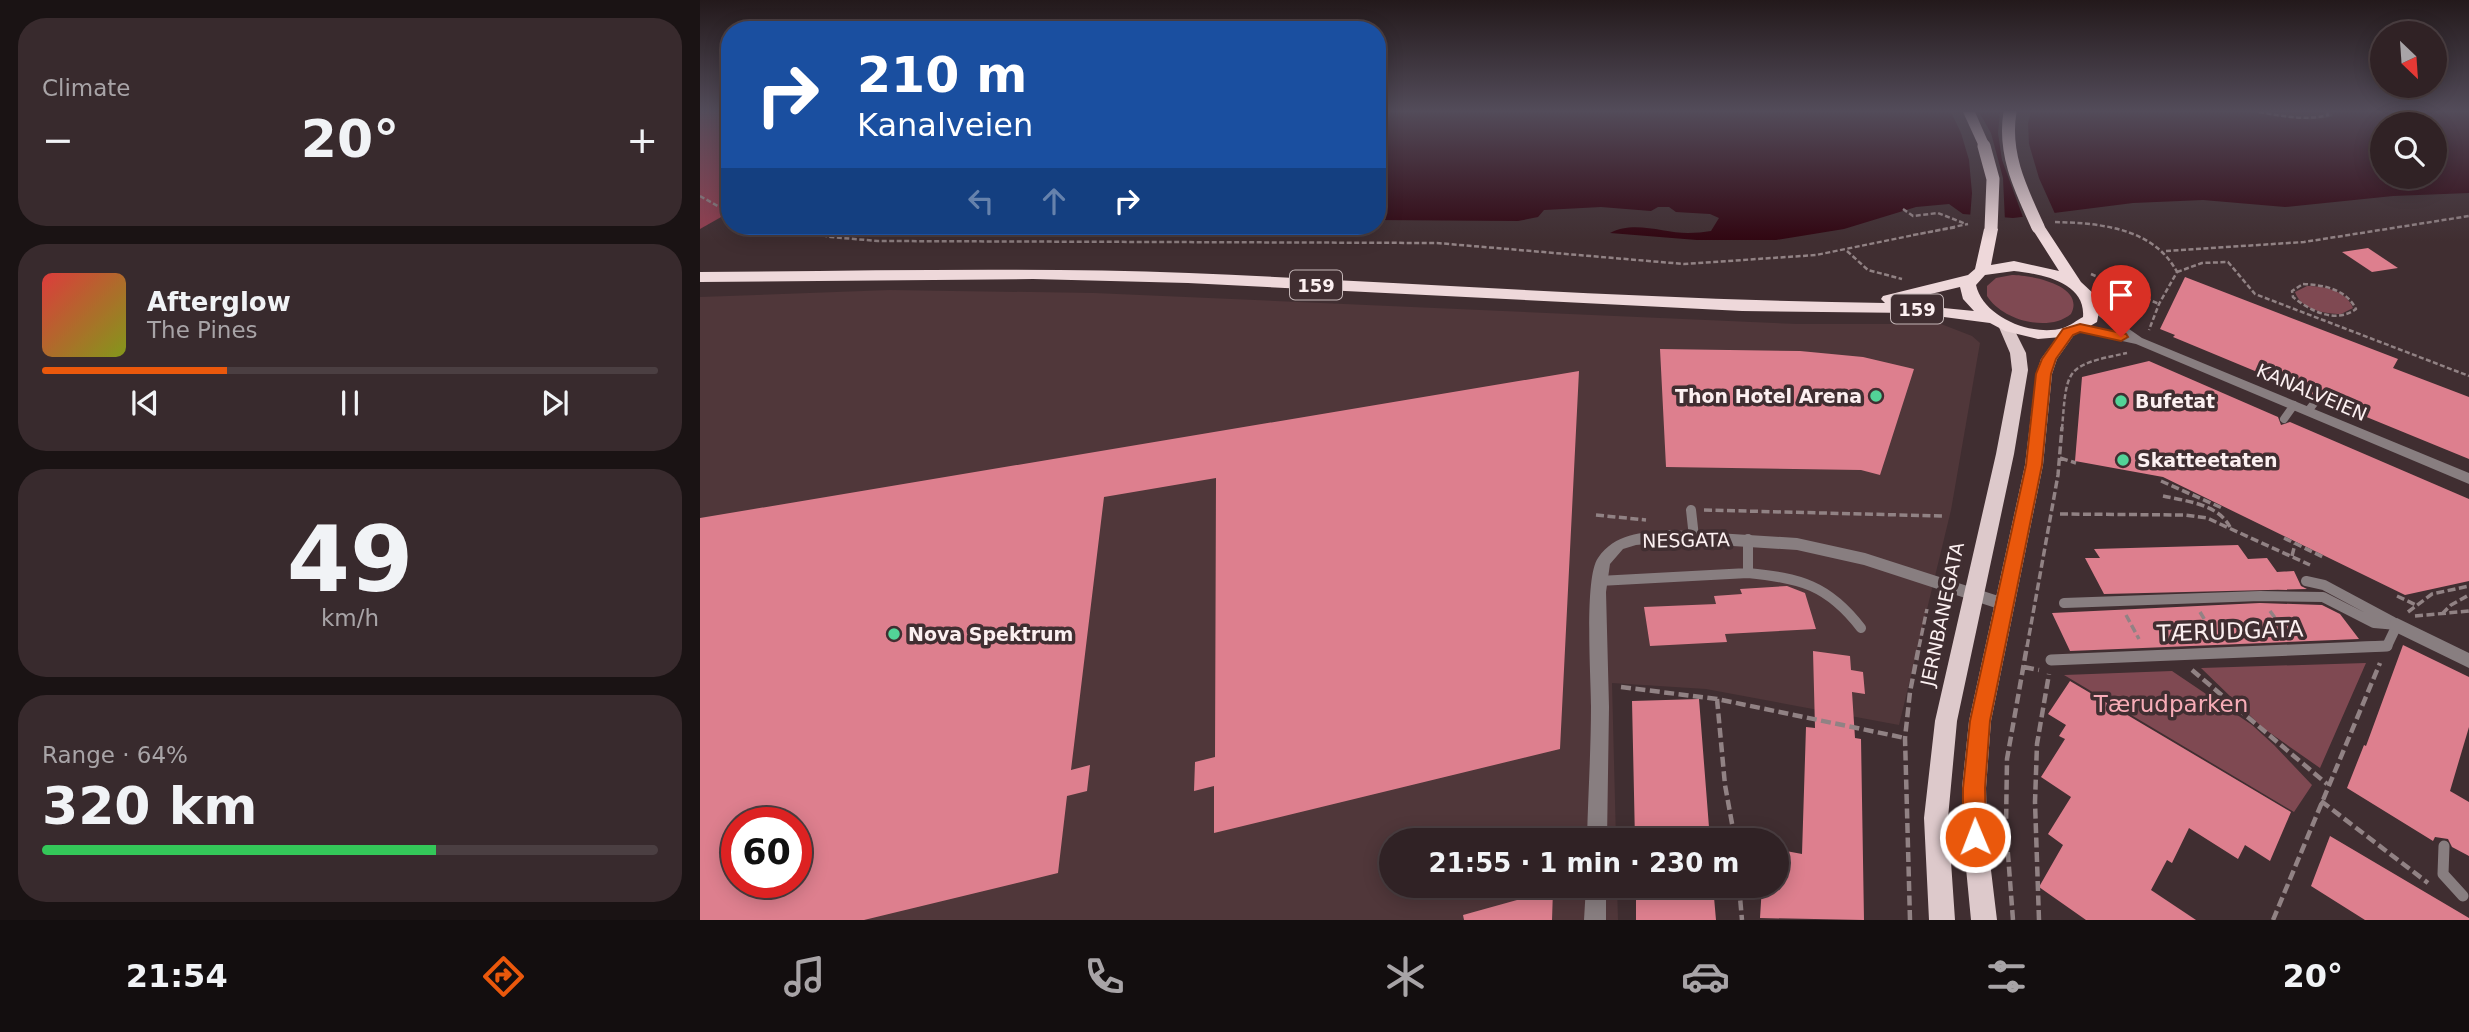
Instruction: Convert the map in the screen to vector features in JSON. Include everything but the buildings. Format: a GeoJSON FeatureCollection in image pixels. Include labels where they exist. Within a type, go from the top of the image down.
{"type":"FeatureCollection","features":[{"type":"Feature","properties":{"kind":"highway"},"geometry":{"type":"LineString","coordinates":[[1976,275],[1991,229],[1993,179],[1986,155]]}},
{"type":"Feature","properties":{"kind":"highway","name":"159"},"geometry":{"type":"LineString","coordinates":[[2012,155],[2023,194],[2038,227],[2093,307]]}},
{"type":"Feature","properties":{"kind":"highway","name":"159"},"geometry":{"type":"LineString","coordinates":[[1843,307],[1922,293],[2000,267],[2029,267],[2058,276],[2077,286]]}},
{"type":"Feature","properties":{"kind":"highway"},"geometry":{"type":"LineString","coordinates":[[700,285],[876,280],[954,274]]}},
{"type":"Feature","properties":{"kind":"highway","name":"159"},"geometry":{"type":"LineString","coordinates":[[700,277],[954,274],[1175,278],[1667,303],[1937,310],[2037,332],[2074,330]]}},
{"type":"Feature","properties":{"kind":"highway","name":"159"},"geometry":{"type":"LineString","coordinates":[[1976,275],[1967,290],[1969,298],[1998,322]]}},
{"type":"Feature","properties":{"kind":"highway"},"geometry":{"type":"LineString","coordinates":[[2074,330],[2091,319],[2093,307]]}},
{"type":"Feature","properties":{"kind":"main road","name":"JERNBANEGATA"},"geometry":{"type":"LineString","coordinates":[[1942,920],[1936,818],[1946,721],[2005,454],[2020,370],[2018,353],[1998,322]]}},
{"type":"Feature","properties":{"kind":"main road"},"geometry":{"type":"LineString","coordinates":[[1984,920],[1975,837],[1974,788],[1980,721],[2034,465],[2044,374],[2049,359],[2074,330]]}},
{"type":"Feature","properties":{"kind":"street","name":"KANALVEIEN"},"geometry":{"type":"LineString","coordinates":[[2093,307],[2140,341]]}},
{"type":"Feature","properties":{"kind":"street","name":"KANALVEIEN"},"geometry":{"type":"LineString","coordinates":[[2074,330],[2140,341],[2469,479]]}},
{"type":"Feature","properties":{"kind":"street","name":"NESGATA"},"geometry":{"type":"LineString","coordinates":[[1597,828],[1599,581],[1603,562],[1618,545],[1653,537],[1694,537],[1748,540],[1826,550],[2005,605]]}},
{"type":"Feature","properties":{"kind":"street","name":"TÆRUDGATA"},"geometry":{"type":"LineString","coordinates":[[2403,619],[2469,661]]}},
{"type":"Feature","properties":{"kind":"street"},"geometry":{"type":"LineString","coordinates":[[1595,920],[1596,898]]}},
{"type":"Feature","properties":{"kind":"lane"},"geometry":{"type":"LineString","coordinates":[[2308,411],[2319,397]]}},
{"type":"Feature","properties":{"kind":"lane"},"geometry":{"type":"LineString","coordinates":[[2284,419],[2294,405]]}},
{"type":"Feature","properties":{"kind":"lane"},"geometry":{"type":"LineString","coordinates":[[1691,510],[1694,537]]}},
{"type":"Feature","properties":{"kind":"lane"},"geometry":{"type":"LineString","coordinates":[[1748,540],[1748,573]]}},
{"type":"Feature","properties":{"kind":"lane"},"geometry":{"type":"LineString","coordinates":[[1599,581],[1748,573],[1794,578],[1811,583],[1837,600],[1861,628]]}},
{"type":"Feature","properties":{"kind":"lane","name":"TÆRUDGATA"},"geometry":{"type":"LineString","coordinates":[[2306,582],[2324,585],[2403,619]]}},
{"type":"Feature","properties":{"kind":"lane","name":"TÆRUDGATA"},"geometry":{"type":"LineString","coordinates":[[2064,603],[2260,596],[2323,597],[2374,623],[2403,619]]}},
{"type":"Feature","properties":{"kind":"lane"},"geometry":{"type":"LineString","coordinates":[[2387,646],[2403,619]]}},
{"type":"Feature","properties":{"kind":"lane","name":"TÆRUDGATA"},"geometry":{"type":"LineString","coordinates":[[2051,660],[2299,652],[2387,646]]}},
{"type":"Feature","properties":{"kind":"lane"},"geometry":{"type":"LineString","coordinates":[[2444,846],[2441,871],[2448,884],[2463,896]]}},
{"type":"Feature","properties":{"kind":"path"},"geometry":{"type":"LineString","coordinates":[[700,196],[721,208]]}},
{"type":"Feature","properties":{"kind":"path"},"geometry":{"type":"LineString","coordinates":[[821,235],[889,242],[1437,243],[1665,263],[1759,261],[1847,251],[1932,229],[1968,224],[1938,213],[1913,216],[1903,209]]}},
{"type":"Feature","properties":{"kind":"path"},"geometry":{"type":"LineString","coordinates":[[2055,222],[2125,231],[2166,251],[2304,242],[2469,216]]}},
{"type":"Feature","properties":{"kind":"path"},"geometry":{"type":"LineString","coordinates":[[1847,251],[1868,270],[1909,280]]}},
{"type":"Feature","properties":{"kind":"path"},"geometry":{"type":"LineString","coordinates":[[2166,251],[2177,272]]}},
{"type":"Feature","properties":{"kind":"path"},"geometry":{"type":"LineString","coordinates":[[2013,920],[2006,828],[2007,759],[2060,458],[2066,382],[2070,374],[2090,361],[2140,341],[2177,272],[2202,263],[2228,262],[2255,294],[2469,376]]}},
{"type":"Feature","properties":{"kind":"path"},"geometry":{"type":"LineString","coordinates":[[2089,273],[2159,304]]}},
{"type":"Feature","properties":{"kind":"path"},"geometry":{"type":"LineString","coordinates":[[2314,284],[2339,291],[2355,303],[2356,309],[2345,316],[2315,311],[2293,297],[2292,291],[2295,287],[2314,284]]}},
{"type":"Feature","properties":{"kind":"path"},"geometry":{"type":"LineString","coordinates":[[2312,316],[2315,311]]}},
{"type":"Feature","properties":{"kind":"path"},"geometry":{"type":"LineString","coordinates":[[2060,458],[2076,463]]}},
{"type":"Feature","properties":{"kind":"path"},"geometry":{"type":"LineString","coordinates":[[2161,481],[2222,508]]}},
{"type":"Feature","properties":{"kind":"path"},"geometry":{"type":"LineString","coordinates":[[2163,496],[2221,515],[2228,520],[2230,527]]}},
{"type":"Feature","properties":{"kind":"path"},"geometry":{"type":"LineString","coordinates":[[1819,513],[1942,516]]}},
{"type":"Feature","properties":{"kind":"path"},"geometry":{"type":"LineString","coordinates":[[2060,514],[2185,515],[2207,518]]}},
{"type":"Feature","properties":{"kind":"path"},"geometry":{"type":"LineString","coordinates":[[2284,538],[2325,558]]}},
{"type":"Feature","properties":{"kind":"path"},"geometry":{"type":"LineString","coordinates":[[2292,556],[2295,544]]}},
{"type":"Feature","properties":{"kind":"path"},"geometry":{"type":"LineString","coordinates":[[2403,619],[2416,605],[2432,594],[2469,586]]}},
{"type":"Feature","properties":{"kind":"path"},"geometry":{"type":"LineString","coordinates":[[2442,614],[2451,605],[2469,595]]}},
{"type":"Feature","properties":{"kind":"path"},"geometry":{"type":"LineString","coordinates":[[2260,596],[2299,652]]}},
{"type":"Feature","properties":{"kind":"path"},"geometry":{"type":"LineString","coordinates":[[2398,596],[2416,605]]}},
{"type":"Feature","properties":{"kind":"path"},"geometry":{"type":"LineString","coordinates":[[2191,598],[2226,654]]}},
{"type":"Feature","properties":{"kind":"path"},"geometry":{"type":"LineString","coordinates":[[2118,601],[2149,656]]}},
{"type":"Feature","properties":{"kind":"path"},"geometry":{"type":"LineString","coordinates":[[1910,920],[1905,738],[1910,692],[1927,609]]}},
{"type":"Feature","properties":{"kind":"path"},"geometry":{"type":"LineString","coordinates":[[2403,619],[2421,614],[2469,611]]}},
{"type":"Feature","properties":{"kind":"path"},"geometry":{"type":"LineString","coordinates":[[2273,920],[2387,646]]}},
{"type":"Feature","properties":{"kind":"path"},"geometry":{"type":"LineString","coordinates":[[2184,656],[2195,675],[2327,785]]}},
{"type":"Feature","properties":{"kind":"path"},"geometry":{"type":"LineString","coordinates":[[2039,920],[2036,779],[2038,744],[2050,672]]}},
{"type":"Feature","properties":{"kind":"path"},"geometry":{"type":"LineString","coordinates":[[1621,687],[1717,699],[1905,738]]}},
{"type":"Feature","properties":{"kind":"path"},"geometry":{"type":"LineString","coordinates":[[1717,699],[1725,785],[1733,828]]}},
{"type":"Feature","properties":{"kind":"path"},"geometry":{"type":"LineString","coordinates":[[2321,801],[2437,890]]}},
{"type":"Feature","properties":{"kind":"path"},"geometry":{"type":"LineString","coordinates":[[1740,898],[1742,920]]}},
{"type":"Feature","properties":{"kind":"shaded area"},"geometry":{"type":"Polygon","coordinates":[[[700,155],[721,155],[721,217],[700,229],[700,155]]]}},
{"type":"Feature","properties":{"kind":"shaded area"},"geometry":{"type":"Polygon","coordinates":[[[1386,155],[2370,155],[2370,189],[2447,189],[2447,155],[2469,155],[2469,193],[2393,196],[2285,207],[2203,200],[2133,203],[2013,218],[1963,214],[1949,204],[1916,207],[1844,229],[1776,240],[1697,240],[1610,233],[1639,227],[1691,233],[1711,231],[1719,218],[1710,214],[1676,212],[1669,207],[1658,207],[1651,211],[1601,207],[1544,210],[1538,217],[1518,221],[1386,220],[1386,155]]]}},
{"type":"Feature","properties":{"kind":"shaded area"},"geometry":{"type":"Polygon","coordinates":[[[890,290],[1094,293],[1797,324],[1941,324],[1972,336],[1980,343],[1951,510],[1899,725],[1706,689],[1612,683],[1616,828],[1379,828],[1379,898],[1617,898],[1618,920],[700,920],[700,297],[890,290]]]}},
{"type":"Feature","properties":{"kind":"green space"},"geometry":{"type":"Polygon","coordinates":[[[2012,275],[2043,280],[2064,289],[2074,304],[2071,314],[2050,323],[2038,323],[2003,312],[1987,296],[1987,286],[1996,278],[2012,275]]]}},
{"type":"Feature","properties":{"kind":"green space"},"geometry":{"type":"Polygon","coordinates":[[[2307,286],[2327,288],[2340,293],[2353,308],[2341,314],[2321,312],[2308,307],[2295,292],[2307,286]]]}},
{"type":"Feature","properties":{"kind":"green space","name":"Tærudparken"},"geometry":{"type":"Polygon","coordinates":[[[2366,663],[2320,768],[2263,728],[2201,668],[2366,663]]]}},
{"type":"Feature","properties":{"kind":"green space","name":"Tærudparken"},"geometry":{"type":"Polygon","coordinates":[[[2172,671],[2252,725],[2312,785],[2294,812],[2064,675],[2172,671]]]}},
{"type":"Feature","properties":{"kind":"pier"},"geometry":{"type":"Polygon","coordinates":[[[1967,155],[1997,155],[2003,178],[2005,221],[1970,218],[1972,193],[1967,155]]]}},
{"type":"Feature","properties":{"kind":"pier"},"geometry":{"type":"Polygon","coordinates":[[[2001,155],[2032,155],[2056,216],[2024,220],[2001,155]]]}},
{"type":"Feature","properties":{"kind":"place","name":"Thon Hotel Arena"},"geometry":{"type":"Point","coordinates":[1876,396]}},
{"type":"Feature","properties":{"kind":"place","name":"Bufetat"},"geometry":{"type":"Point","coordinates":[2121,401]}},
{"type":"Feature","properties":{"kind":"place","name":"Skatteetaten"},"geometry":{"type":"Point","coordinates":[2123,460]}},
{"type":"Feature","properties":{"kind":"place","name":"Nova Spektrum"},"geometry":{"type":"Point","coordinates":[894,634]}},
{"type":"Feature","properties":{"kind":"route"},"geometry":{"type":"LineString","coordinates":[[1975,837],[1974,788],[1980,721],[2034,465],[2044,374],[2049,359],[2068,332],[2080,328],[2121,337]]}}]}
